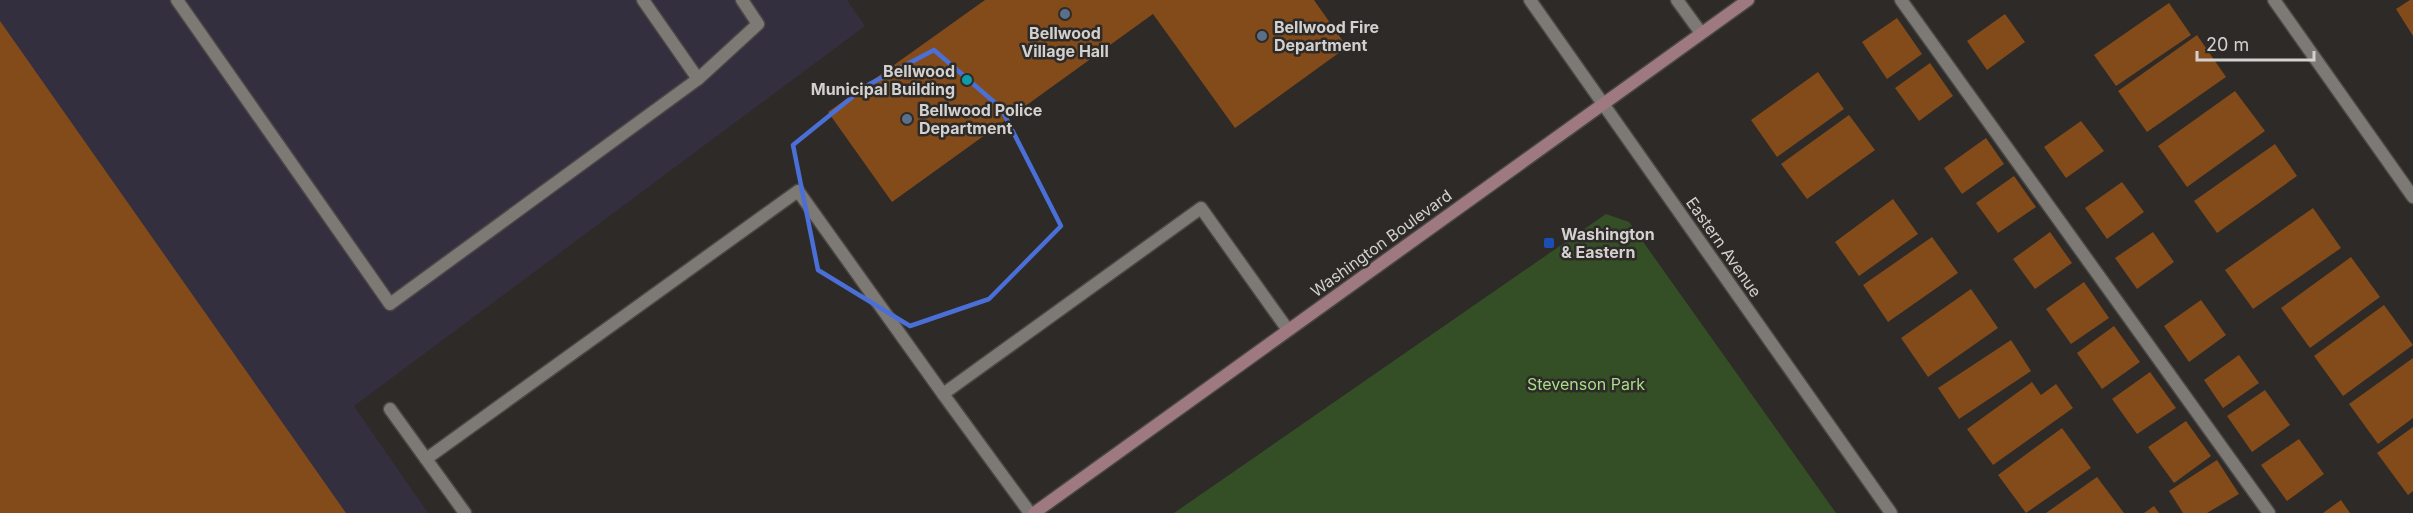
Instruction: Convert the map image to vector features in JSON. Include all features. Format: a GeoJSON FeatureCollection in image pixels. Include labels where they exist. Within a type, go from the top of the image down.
{"type":"FeatureCollection","features":[{"type":"Feature","properties":{"kind":"street"},"geometry":{"type":"LineString","coordinates":[[177,0],[390,304],[698,79],[758,24],[742,0]]}},
{"type":"Feature","properties":{"kind":"street"},"geometry":{"type":"LineString","coordinates":[[643,0],[698,79]]}},
{"type":"Feature","properties":{"kind":"street","name":"Eastern Avenue"},"geometry":{"type":"LineString","coordinates":[[1530,0],[1891,513]]}},
{"type":"Feature","properties":{"kind":"street"},"geometry":{"type":"LineString","coordinates":[[1677,0],[1701,33]]}},
{"type":"Feature","properties":{"kind":"street","name":"Washington Boulevard"},"geometry":{"type":"LineString","coordinates":[[1032,513],[1748,0]]}},
{"type":"Feature","properties":{"kind":"street"},"geometry":{"type":"LineString","coordinates":[[1901,0],[2269,513]]}},
{"type":"Feature","properties":{"kind":"street"},"geometry":{"type":"LineString","coordinates":[[2274,0],[2413,197]]}},
{"type":"Feature","properties":{"kind":"street"},"geometry":{"type":"LineString","coordinates":[[426,459],[798,191],[943,394],[1032,513]]}},
{"type":"Feature","properties":{"kind":"street"},"geometry":{"type":"LineString","coordinates":[[943,394],[1201,208],[1288,330]]}},
{"type":"Feature","properties":{"kind":"street"},"geometry":{"type":"LineString","coordinates":[[390,409],[465,513]]}},
{"type":"Feature","properties":{"kind":"highlighted area"},"geometry":{"type":"Polygon","coordinates":[[[934,50],[1001,108],[1061,226],[989,299],[910,326],[818,270],[793,145],[866,86],[934,50]]]}},
{"type":"Feature","properties":{"kind":"shaded area"},"geometry":{"type":"Polygon","coordinates":[[[0,0],[847,0],[865,26],[354,406],[428,513],[0,513],[0,0]]]}},
{"type":"Feature","properties":{"kind":"green space","name":"Stevenson Park"},"geometry":{"type":"Polygon","coordinates":[[[1606,214],[1629,222],[1836,513],[1174,513],[1606,214]]]}},
{"type":"Feature","properties":{"kind":"building","name":"Bellwood Municipal Building"},"geometry":{"type":"Polygon","coordinates":[[[985,0],[1314,0],[1347,47],[1235,128],[1153,14],[892,202],[828,112],[985,0]]]}},
{"type":"Feature","properties":{"kind":"building"},"geometry":{"type":"Polygon","coordinates":[[[2413,0],[2413,36],[2396,9],[2413,0]]]}},
{"type":"Feature","properties":{"kind":"building"},"geometry":{"type":"Polygon","coordinates":[[[2169,3],[2191,35],[2116,86],[2094,55],[2169,3]]]}},
{"type":"Feature","properties":{"kind":"building"},"geometry":{"type":"Polygon","coordinates":[[[2005,14],[2025,42],[1987,70],[1967,41],[2005,14]]]}},
{"type":"Feature","properties":{"kind":"building"},"geometry":{"type":"Polygon","coordinates":[[[1897,18],[1922,54],[1887,79],[1862,42],[1897,18]]]}},
{"type":"Feature","properties":{"kind":"building"},"geometry":{"type":"Polygon","coordinates":[[[0,21],[346,513],[0,513],[0,21]]]}},
{"type":"Feature","properties":{"kind":"building"},"geometry":{"type":"Polygon","coordinates":[[[2197,35],[2226,77],[2147,132],[2118,91],[2197,35]]]}},
{"type":"Feature","properties":{"kind":"building"},"geometry":{"type":"Polygon","coordinates":[[[1930,63],[1953,96],[1919,121],[1895,88],[1930,63]]]}},
{"type":"Feature","properties":{"kind":"building"},"geometry":{"type":"Polygon","coordinates":[[[1818,72],[1844,109],[1777,157],[1751,120],[1818,72]]]}},
{"type":"Feature","properties":{"kind":"building"},"geometry":{"type":"Polygon","coordinates":[[[2235,91],[2265,131],[2187,187],[2158,146],[2235,91]]]}},
{"type":"Feature","properties":{"kind":"building"},"geometry":{"type":"Polygon","coordinates":[[[1849,115],[1875,150],[1807,199],[1781,164],[1849,115]]]}},
{"type":"Feature","properties":{"kind":"building"},"geometry":{"type":"Polygon","coordinates":[[[2081,121],[2104,151],[2066,178],[2044,147],[2081,121]]]}},
{"type":"Feature","properties":{"kind":"building"},"geometry":{"type":"Polygon","coordinates":[[[1986,138],[2004,164],[1962,194],[1944,168],[1986,138]]]}},
{"type":"Feature","properties":{"kind":"building"},"geometry":{"type":"Polygon","coordinates":[[[2275,144],[2297,176],[2217,233],[2194,201],[2275,144]]]}},
{"type":"Feature","properties":{"kind":"building"},"geometry":{"type":"Polygon","coordinates":[[[2014,176],[2036,207],[1998,233],[1976,203],[2014,176]]]}},
{"type":"Feature","properties":{"kind":"building"},"geometry":{"type":"Polygon","coordinates":[[[2122,182],[2144,212],[2107,239],[2085,208],[2122,182]]]}},
{"type":"Feature","properties":{"kind":"building"},"geometry":{"type":"Polygon","coordinates":[[[1893,199],[1918,234],[1859,276],[1835,242],[1893,199]]]}},
{"type":"Feature","properties":{"kind":"building"},"geometry":{"type":"Polygon","coordinates":[[[2313,208],[2341,248],[2253,309],[2225,270],[2313,208]]]}},
{"type":"Feature","properties":{"kind":"building"},"geometry":{"type":"Polygon","coordinates":[[[2050,232],[2072,263],[2035,289],[2013,259],[2050,232]]]}},
{"type":"Feature","properties":{"kind":"building"},"geometry":{"type":"Polygon","coordinates":[[[2153,232],[2174,262],[2137,289],[2115,258],[2153,232]]]}},
{"type":"Feature","properties":{"kind":"building"},"geometry":{"type":"Polygon","coordinates":[[[1932,237],[1958,273],[1888,322],[1863,285],[1932,237]]]}},
{"type":"Feature","properties":{"kind":"building"},"geometry":{"type":"Polygon","coordinates":[[[2351,257],[2380,297],[2310,348],[2281,308],[2351,257]]]}},
{"type":"Feature","properties":{"kind":"building"},"geometry":{"type":"Polygon","coordinates":[[[2084,282],[2109,318],[2071,344],[2046,309],[2084,282]]]}},
{"type":"Feature","properties":{"kind":"building"},"geometry":{"type":"Polygon","coordinates":[[[1971,289],[1998,328],[1928,377],[1901,338],[1971,289]]]}},
{"type":"Feature","properties":{"kind":"building"},"geometry":{"type":"Polygon","coordinates":[[[2201,300],[2226,335],[2189,362],[2164,326],[2201,300]]]}},
{"type":"Feature","properties":{"kind":"building"},"geometry":{"type":"Polygon","coordinates":[[[2384,305],[2413,345],[2343,396],[2314,356],[2384,305]]]}},
{"type":"Feature","properties":{"kind":"building"},"geometry":{"type":"Polygon","coordinates":[[[2114,326],[2140,362],[2102,389],[2077,353],[2114,326]]]}},
{"type":"Feature","properties":{"kind":"building"},"geometry":{"type":"Polygon","coordinates":[[[2011,340],[2031,371],[1959,419],[1938,388],[2011,340]]]}},
{"type":"Feature","properties":{"kind":"building"},"geometry":{"type":"Polygon","coordinates":[[[2239,355],[2259,383],[2223,408],[2204,380],[2239,355]]]}},
{"type":"Feature","properties":{"kind":"building"},"geometry":{"type":"Polygon","coordinates":[[[2413,358],[2413,418],[2378,444],[2349,404],[2413,358]]]}},
{"type":"Feature","properties":{"kind":"building"},"geometry":{"type":"Polygon","coordinates":[[[2150,372],[2176,408],[2137,434],[2112,399],[2150,372]]]}},
{"type":"Feature","properties":{"kind":"building"},"geometry":{"type":"Polygon","coordinates":[[[2032,382],[2041,395],[2056,384],[2073,408],[1993,465],[1967,429],[2032,382]]]}},
{"type":"Feature","properties":{"kind":"building"},"geometry":{"type":"Polygon","coordinates":[[[2265,390],[2290,425],[2252,452],[2227,416],[2265,390]]]}},
{"type":"Feature","properties":{"kind":"building"},"geometry":{"type":"Polygon","coordinates":[[[2186,421],[2211,456],[2174,483],[2148,447],[2186,421]]]}},
{"type":"Feature","properties":{"kind":"building"},"geometry":{"type":"Polygon","coordinates":[[[2413,427],[2413,491],[2408,495],[2377,453],[2413,427]]]}},
{"type":"Feature","properties":{"kind":"building"},"geometry":{"type":"Polygon","coordinates":[[[2062,428],[2091,468],[2026,513],[1998,475],[2062,428]]]}},
{"type":"Feature","properties":{"kind":"building"},"geometry":{"type":"Polygon","coordinates":[[[2299,439],[2324,474],[2287,501],[2261,465],[2299,439]]]}},
{"type":"Feature","properties":{"kind":"building"},"geometry":{"type":"Polygon","coordinates":[[[2217,460],[2239,494],[2207,513],[2183,513],[2169,491],[2217,460]]]}},
{"type":"Feature","properties":{"kind":"building"},"geometry":{"type":"Polygon","coordinates":[[[2097,477],[2124,513],[2046,513],[2097,477]]]}},
{"type":"Feature","properties":{"kind":"building"},"geometry":{"type":"Polygon","coordinates":[[[2341,500],[2350,513],[2323,513],[2341,500]]]}},
{"type":"Feature","properties":{"kind":"building"},"geometry":{"type":"Polygon","coordinates":[[[2154,506],[2159,513],[2144,513],[2154,506]]]}},
{"type":"Feature","properties":{"kind":"place","name":"Bellwood Village Hall"},"geometry":{"type":"Point","coordinates":[1065,14]}},
{"type":"Feature","properties":{"kind":"place","name":"Bellwood Fire Department"},"geometry":{"type":"Point","coordinates":[1262,36]}},
{"type":"Feature","properties":{"kind":"place","name":"Bellwood Municipal Building"},"geometry":{"type":"Point","coordinates":[967,80]}},
{"type":"Feature","properties":{"kind":"place","name":"Bellwood Police Department"},"geometry":{"type":"Point","coordinates":[907,119]}},
{"type":"Feature","properties":{"kind":"place","name":"Washington & Eastern"},"geometry":{"type":"Point","coordinates":[1549,243]}}]}
